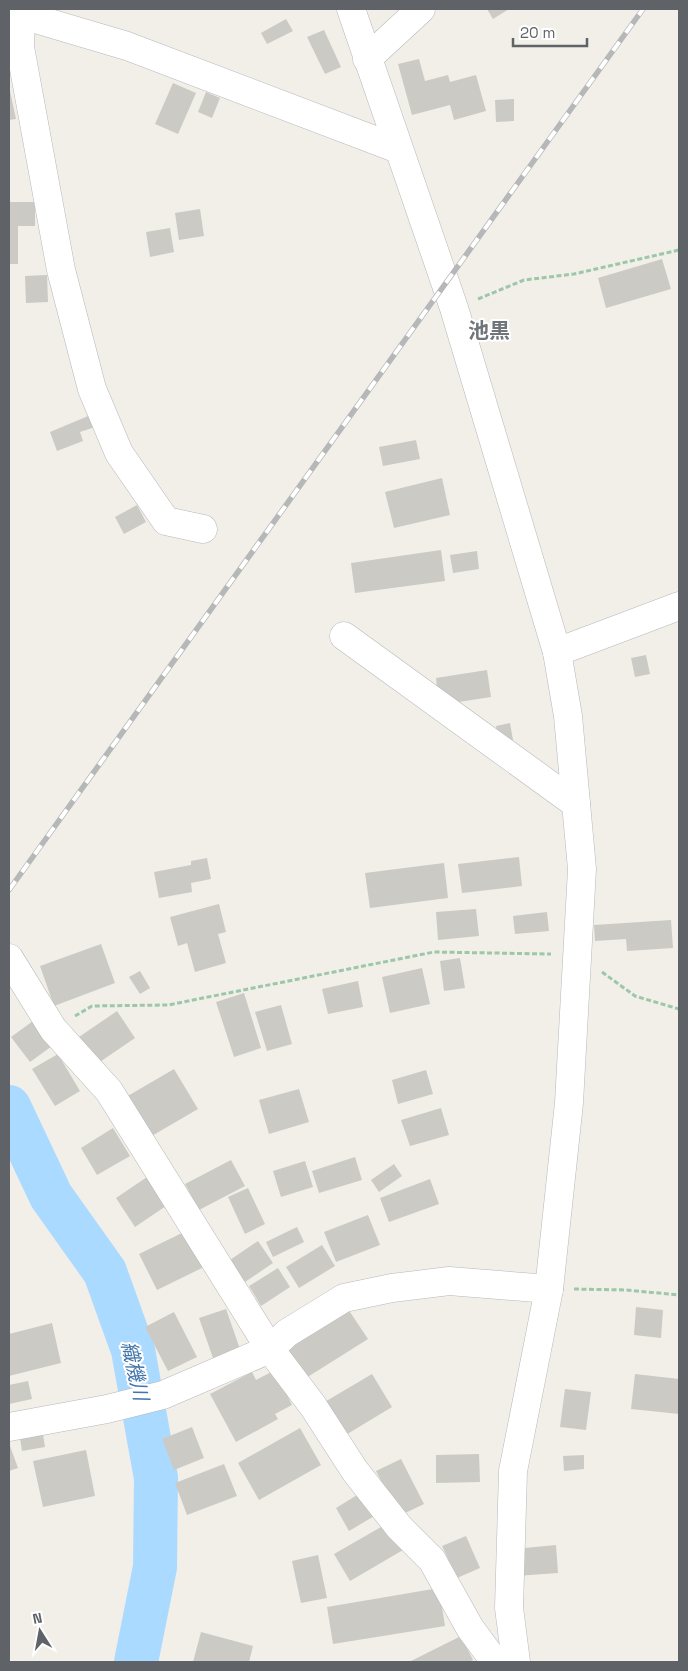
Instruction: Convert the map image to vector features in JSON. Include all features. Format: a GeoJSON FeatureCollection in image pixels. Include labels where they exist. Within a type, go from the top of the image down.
{"type":"FeatureCollection","features":[{"type":"Feature","properties":{"kind":"street"},"geometry":{"type":"LineString","coordinates":[[351,9],[454,308],[557,652],[568,716],[582,869],[578,955],[569,1103],[549,1289],[513,1471],[510,1608],[516,1662]]}},
{"type":"Feature","properties":{"kind":"street"},"geometry":{"type":"LineString","coordinates":[[367,59],[421,9]]}},
{"type":"Feature","properties":{"kind":"street"},"geometry":{"type":"LineString","coordinates":[[204,529],[166,521],[119,453],[92,389],[61,270],[15,12],[127,46],[398,149]]}},
{"type":"Feature","properties":{"kind":"street"},"geometry":{"type":"LineString","coordinates":[[557,652],[679,606]]}},
{"type":"Feature","properties":{"kind":"street"},"geometry":{"type":"LineString","coordinates":[[344,636],[576,804]]}},
{"type":"Feature","properties":{"kind":"street"},"geometry":{"type":"LineString","coordinates":[[9,958],[53,1029],[109,1091],[270,1349],[313,1406],[355,1471],[398,1527],[432,1560],[470,1628],[495,1662]]}},
{"type":"Feature","properties":{"kind":"street"},"geometry":{"type":"LineString","coordinates":[[9,1427],[107,1409],[164,1395],[270,1349],[287,1333],[344,1298],[392,1288],[449,1281],[549,1289]]}},
{"type":"Feature","properties":{"kind":"path"},"geometry":{"type":"LineString","coordinates":[[454,308],[524,280],[574,274],[679,250]]}},
{"type":"Feature","properties":{"kind":"path"},"geometry":{"type":"LineString","coordinates":[[53,1029],[92,1006],[168,1005],[434,952],[578,955],[636,996],[679,1009]]}},
{"type":"Feature","properties":{"kind":"path"},"geometry":{"type":"LineString","coordinates":[[549,1289],[626,1290],[679,1295]]}},
{"type":"Feature","properties":{"kind":"building"},"geometry":{"type":"Polygon","coordinates":[[[487,9],[509,9],[493,19],[487,9]]]}},
{"type":"Feature","properties":{"kind":"building"},"geometry":{"type":"Polygon","coordinates":[[[286,19],[293,31],[267,44],[261,33],[286,19]]]}},
{"type":"Feature","properties":{"kind":"building"},"geometry":{"type":"Polygon","coordinates":[[[324,30],[341,67],[325,74],[307,37],[324,30]]]}},
{"type":"Feature","properties":{"kind":"building"},"geometry":{"type":"Polygon","coordinates":[[[419,59],[425,81],[448,75],[450,82],[476,75],[486,111],[454,120],[450,105],[412,115],[398,64],[419,59]]]}},
{"type":"Feature","properties":{"kind":"building"},"geometry":{"type":"Polygon","coordinates":[[[173,83],[196,93],[178,134],[155,124],[173,83]]]}},
{"type":"Feature","properties":{"kind":"building"},"geometry":{"type":"Polygon","coordinates":[[[9,86],[16,119],[9,120],[9,86]]]}},
{"type":"Feature","properties":{"kind":"building"},"geometry":{"type":"Polygon","coordinates":[[[206,92],[220,98],[212,118],[198,112],[206,92]]]}},
{"type":"Feature","properties":{"kind":"building"},"geometry":{"type":"Polygon","coordinates":[[[514,99],[514,121],[496,122],[495,100],[514,99]]]}},
{"type":"Feature","properties":{"kind":"building"},"geometry":{"type":"Polygon","coordinates":[[[9,202],[35,202],[35,226],[18,226],[18,264],[9,264],[9,202]]]}},
{"type":"Feature","properties":{"kind":"building"},"geometry":{"type":"Polygon","coordinates":[[[200,209],[204,236],[179,240],[175,213],[200,209]]]}},
{"type":"Feature","properties":{"kind":"building"},"geometry":{"type":"Polygon","coordinates":[[[170,228],[174,252],[150,257],[146,232],[170,228]]]}},
{"type":"Feature","properties":{"kind":"building"},"geometry":{"type":"Polygon","coordinates":[[[662,259],[671,289],[606,308],[598,278],[662,259]]]}},
{"type":"Feature","properties":{"kind":"building"},"geometry":{"type":"Polygon","coordinates":[[[47,275],[48,302],[26,303],[25,276],[47,275]]]}},
{"type":"Feature","properties":{"kind":"building"},"geometry":{"type":"Polygon","coordinates":[[[93,414],[98,426],[80,432],[83,441],[57,451],[50,432],[93,414]]]}},
{"type":"Feature","properties":{"kind":"building"},"geometry":{"type":"Polygon","coordinates":[[[416,440],[420,459],[383,466],[379,447],[416,440]]]}},
{"type":"Feature","properties":{"kind":"building"},"geometry":{"type":"Polygon","coordinates":[[[442,478],[450,515],[394,528],[385,492],[442,478]]]}},
{"type":"Feature","properties":{"kind":"building"},"geometry":{"type":"Polygon","coordinates":[[[137,505],[146,522],[124,534],[115,517],[137,505]]]}},
{"type":"Feature","properties":{"kind":"building"},"geometry":{"type":"Polygon","coordinates":[[[441,550],[445,581],[355,593],[351,563],[441,550]]]}},
{"type":"Feature","properties":{"kind":"building"},"geometry":{"type":"Polygon","coordinates":[[[477,551],[479,569],[453,573],[450,555],[477,551]]]}},
{"type":"Feature","properties":{"kind":"building"},"geometry":{"type":"Polygon","coordinates":[[[646,655],[650,674],[635,677],[631,658],[646,655]]]}},
{"type":"Feature","properties":{"kind":"building"},"geometry":{"type":"Polygon","coordinates":[[[487,670],[491,697],[439,705],[436,678],[487,670]]]}},
{"type":"Feature","properties":{"kind":"building"},"geometry":{"type":"Polygon","coordinates":[[[510,723],[513,740],[498,742],[496,726],[510,723]]]}},
{"type":"Feature","properties":{"kind":"building"},"geometry":{"type":"Polygon","coordinates":[[[519,857],[522,886],[462,893],[458,864],[519,857]]]}},
{"type":"Feature","properties":{"kind":"building"},"geometry":{"type":"Polygon","coordinates":[[[207,858],[211,879],[191,883],[192,892],[159,898],[154,872],[191,865],[191,861],[207,858]]]}},
{"type":"Feature","properties":{"kind":"building"},"geometry":{"type":"Polygon","coordinates":[[[444,863],[448,898],[370,908],[365,873],[444,863]]]}},
{"type":"Feature","properties":{"kind":"building"},"geometry":{"type":"Polygon","coordinates":[[[219,904],[226,932],[218,934],[226,963],[195,972],[187,943],[178,946],[170,917],[219,904]]]}},
{"type":"Feature","properties":{"kind":"building"},"geometry":{"type":"Polygon","coordinates":[[[476,909],[479,936],[438,940],[436,912],[476,909]]]}},
{"type":"Feature","properties":{"kind":"building"},"geometry":{"type":"Polygon","coordinates":[[[547,912],[549,931],[515,934],[513,916],[547,912]]]}},
{"type":"Feature","properties":{"kind":"building"},"geometry":{"type":"Polygon","coordinates":[[[671,920],[673,948],[627,951],[626,939],[595,941],[594,925],[671,920]]]}},
{"type":"Feature","properties":{"kind":"building"},"geometry":{"type":"Polygon","coordinates":[[[101,944],[115,983],[54,1006],[40,966],[101,944]]]}},
{"type":"Feature","properties":{"kind":"building"},"geometry":{"type":"Polygon","coordinates":[[[460,958],[465,988],[444,991],[440,961],[460,958]]]}},
{"type":"Feature","properties":{"kind":"building"},"geometry":{"type":"Polygon","coordinates":[[[422,968],[430,1004],[390,1013],[382,977],[422,968]]]}},
{"type":"Feature","properties":{"kind":"building"},"geometry":{"type":"Polygon","coordinates":[[[140,971],[150,988],[140,994],[129,977],[140,971]]]}},
{"type":"Feature","properties":{"kind":"building"},"geometry":{"type":"Polygon","coordinates":[[[358,981],[363,1007],[328,1014],[322,989],[358,981]]]}},
{"type":"Feature","properties":{"kind":"building"},"geometry":{"type":"Polygon","coordinates":[[[244,993],[261,1048],[234,1057],[216,1002],[244,993]]]}},
{"type":"Feature","properties":{"kind":"building"},"geometry":{"type":"Polygon","coordinates":[[[281,1005],[292,1044],[267,1051],[255,1012],[281,1005]]]}},
{"type":"Feature","properties":{"kind":"building"},"geometry":{"type":"Polygon","coordinates":[[[117,1011],[135,1038],[94,1066],[76,1039],[117,1011]]]}},
{"type":"Feature","properties":{"kind":"building"},"geometry":{"type":"Polygon","coordinates":[[[33,1021],[52,1046],[30,1062],[11,1037],[33,1021]]]}},
{"type":"Feature","properties":{"kind":"building"},"geometry":{"type":"Polygon","coordinates":[[[58,1054],[80,1091],[55,1106],[32,1069],[58,1054]]]}},
{"type":"Feature","properties":{"kind":"building"},"geometry":{"type":"Polygon","coordinates":[[[174,1069],[198,1109],[150,1137],[126,1097],[174,1069]]]}},
{"type":"Feature","properties":{"kind":"building"},"geometry":{"type":"Polygon","coordinates":[[[426,1070],[433,1094],[398,1104],[392,1080],[426,1070]]]}},
{"type":"Feature","properties":{"kind":"building"},"geometry":{"type":"Polygon","coordinates":[[[299,1089],[309,1122],[269,1134],[259,1100],[299,1089]]]}},
{"type":"Feature","properties":{"kind":"building"},"geometry":{"type":"Polygon","coordinates":[[[441,1108],[449,1135],[410,1146],[401,1120],[441,1108]]]}},
{"type":"Feature","properties":{"kind":"building"},"geometry":{"type":"Polygon","coordinates":[[[113,1128],[130,1156],[97,1175],[81,1148],[113,1128]]]}},
{"type":"Feature","properties":{"kind":"building"},"geometry":{"type":"Polygon","coordinates":[[[355,1157],[362,1180],[319,1193],[312,1171],[355,1157]]]}},
{"type":"Feature","properties":{"kind":"building"},"geometry":{"type":"Polygon","coordinates":[[[231,1160],[245,1186],[199,1210],[185,1184],[231,1160]]]}},
{"type":"Feature","properties":{"kind":"building"},"geometry":{"type":"Polygon","coordinates":[[[305,1161],[313,1187],[281,1197],[273,1171],[305,1161]]]}},
{"type":"Feature","properties":{"kind":"building"},"geometry":{"type":"Polygon","coordinates":[[[394,1164],[402,1176],[379,1192],[371,1180],[394,1164]]]}},
{"type":"Feature","properties":{"kind":"building"},"geometry":{"type":"Polygon","coordinates":[[[147,1177],[166,1206],[135,1227],[116,1198],[147,1177]]]}},
{"type":"Feature","properties":{"kind":"building"},"geometry":{"type":"Polygon","coordinates":[[[430,1179],[439,1204],[389,1222],[380,1198],[430,1179]]]}},
{"type":"Feature","properties":{"kind":"building"},"geometry":{"type":"Polygon","coordinates":[[[248,1188],[265,1224],[245,1234],[228,1197],[248,1188]]]}},
{"type":"Feature","properties":{"kind":"building"},"geometry":{"type":"Polygon","coordinates":[[[368,1215],[380,1245],[336,1262],[324,1232],[368,1215]]]}},
{"type":"Feature","properties":{"kind":"building"},"geometry":{"type":"Polygon","coordinates":[[[297,1227],[304,1242],[273,1257],[266,1242],[297,1227]]]}},
{"type":"Feature","properties":{"kind":"building"},"geometry":{"type":"Polygon","coordinates":[[[186,1231],[204,1267],[157,1290],[139,1254],[186,1231]]]}},
{"type":"Feature","properties":{"kind":"building"},"geometry":{"type":"Polygon","coordinates":[[[258,1241],[273,1263],[245,1282],[230,1260],[258,1241]]]}},
{"type":"Feature","properties":{"kind":"building"},"geometry":{"type":"Polygon","coordinates":[[[322,1245],[335,1266],[299,1288],[286,1267],[322,1245]]]}},
{"type":"Feature","properties":{"kind":"building"},"geometry":{"type":"Polygon","coordinates":[[[278,1268],[290,1287],[261,1306],[249,1286],[278,1268]]]}},
{"type":"Feature","properties":{"kind":"building"},"geometry":{"type":"Polygon","coordinates":[[[344,1303],[368,1339],[306,1378],[283,1342],[344,1303]]]}},
{"type":"Feature","properties":{"kind":"building"},"geometry":{"type":"Polygon","coordinates":[[[636,1307],[663,1310],[661,1338],[634,1335],[636,1307]]]}},
{"type":"Feature","properties":{"kind":"building"},"geometry":{"type":"Polygon","coordinates":[[[226,1309],[240,1349],[213,1358],[199,1318],[226,1309]]]}},
{"type":"Feature","properties":{"kind":"building"},"geometry":{"type":"Polygon","coordinates":[[[174,1312],[197,1357],[168,1371],[145,1327],[174,1312]]]}},
{"type":"Feature","properties":{"kind":"building"},"geometry":{"type":"Polygon","coordinates":[[[52,1323],[61,1363],[9,1376],[9,1334],[52,1323]]]}},
{"type":"Feature","properties":{"kind":"building"},"geometry":{"type":"Polygon","coordinates":[[[275,1370],[292,1405],[275,1414],[278,1419],[236,1442],[210,1394],[252,1372],[256,1380],[275,1370]]]}},
{"type":"Feature","properties":{"kind":"building"},"geometry":{"type":"Polygon","coordinates":[[[372,1374],[392,1407],[344,1436],[323,1403],[372,1374]]]}},
{"type":"Feature","properties":{"kind":"building"},"geometry":{"type":"Polygon","coordinates":[[[635,1374],[679,1379],[679,1414],[631,1409],[635,1374]]]}},
{"type":"Feature","properties":{"kind":"building"},"geometry":{"type":"Polygon","coordinates":[[[28,1381],[32,1399],[9,1404],[9,1385],[28,1381]]]}},
{"type":"Feature","properties":{"kind":"building"},"geometry":{"type":"Polygon","coordinates":[[[565,1389],[591,1392],[586,1430],[560,1427],[565,1389]]]}},
{"type":"Feature","properties":{"kind":"building"},"geometry":{"type":"Polygon","coordinates":[[[192,1427],[204,1458],[174,1470],[162,1439],[192,1427]]]}},
{"type":"Feature","properties":{"kind":"building"},"geometry":{"type":"Polygon","coordinates":[[[42,1428],[45,1447],[22,1451],[19,1431],[42,1428]]]}},
{"type":"Feature","properties":{"kind":"building"},"geometry":{"type":"Polygon","coordinates":[[[300,1428],[321,1465],[259,1500],[238,1463],[300,1428]]]}},
{"type":"Feature","properties":{"kind":"building"},"geometry":{"type":"Polygon","coordinates":[[[9,1443],[18,1468],[9,1471],[9,1443]]]}},
{"type":"Feature","properties":{"kind":"building"},"geometry":{"type":"Polygon","coordinates":[[[86,1450],[95,1496],[43,1507],[33,1461],[86,1450]]]}},
{"type":"Feature","properties":{"kind":"building"},"geometry":{"type":"Polygon","coordinates":[[[479,1454],[480,1482],[436,1483],[436,1455],[479,1454]]]}},
{"type":"Feature","properties":{"kind":"building"},"geometry":{"type":"Polygon","coordinates":[[[584,1455],[584,1469],[564,1471],[563,1456],[584,1455]]]}},
{"type":"Feature","properties":{"kind":"building"},"geometry":{"type":"Polygon","coordinates":[[[401,1459],[424,1504],[399,1516],[376,1471],[401,1459]]]}},
{"type":"Feature","properties":{"kind":"building"},"geometry":{"type":"Polygon","coordinates":[[[224,1464],[237,1496],[187,1515],[175,1483],[224,1464]]]}},
{"type":"Feature","properties":{"kind":"building"},"geometry":{"type":"Polygon","coordinates":[[[362,1492],[376,1515],[349,1531],[336,1508],[362,1492]]]}},
{"type":"Feature","properties":{"kind":"building"},"geometry":{"type":"Polygon","coordinates":[[[388,1523],[403,1550],[350,1581],[334,1554],[388,1523]]]}},
{"type":"Feature","properties":{"kind":"building"},"geometry":{"type":"Polygon","coordinates":[[[466,1536],[480,1568],[457,1578],[442,1546],[466,1536]]]}},
{"type":"Feature","properties":{"kind":"building"},"geometry":{"type":"Polygon","coordinates":[[[556,1545],[558,1573],[516,1576],[514,1549],[556,1545]]]}},
{"type":"Feature","properties":{"kind":"building"},"geometry":{"type":"Polygon","coordinates":[[[318,1555],[327,1598],[301,1603],[292,1561],[318,1555]]]}},
{"type":"Feature","properties":{"kind":"building"},"geometry":{"type":"Polygon","coordinates":[[[439,1588],[445,1626],[333,1644],[327,1607],[439,1588]]]}},
{"type":"Feature","properties":{"kind":"building"},"geometry":{"type":"Polygon","coordinates":[[[201,1632],[253,1646],[249,1662],[193,1662],[201,1632]]]}},
{"type":"Feature","properties":{"kind":"building"},"geometry":{"type":"Polygon","coordinates":[[[461,1636],[473,1660],[469,1662],[409,1662],[461,1636]]]}},
{"type":"Feature","properties":{"kind":"waterway","name":"織機川"},"geometry":{"type":"LineString","coordinates":[[9,1107],[51,1196],[105,1272],[133,1350],[156,1478],[155,1567],[136,1662]]}},
{"type":"Feature","properties":{"kind":"railway"},"geometry":{"type":"LineString","coordinates":[[9,890],[643,9]]}},
{"type":"Feature","properties":{"kind":"district","name":"池黒"},"geometry":{"type":"Point","coordinates":[489,331]}}]}
